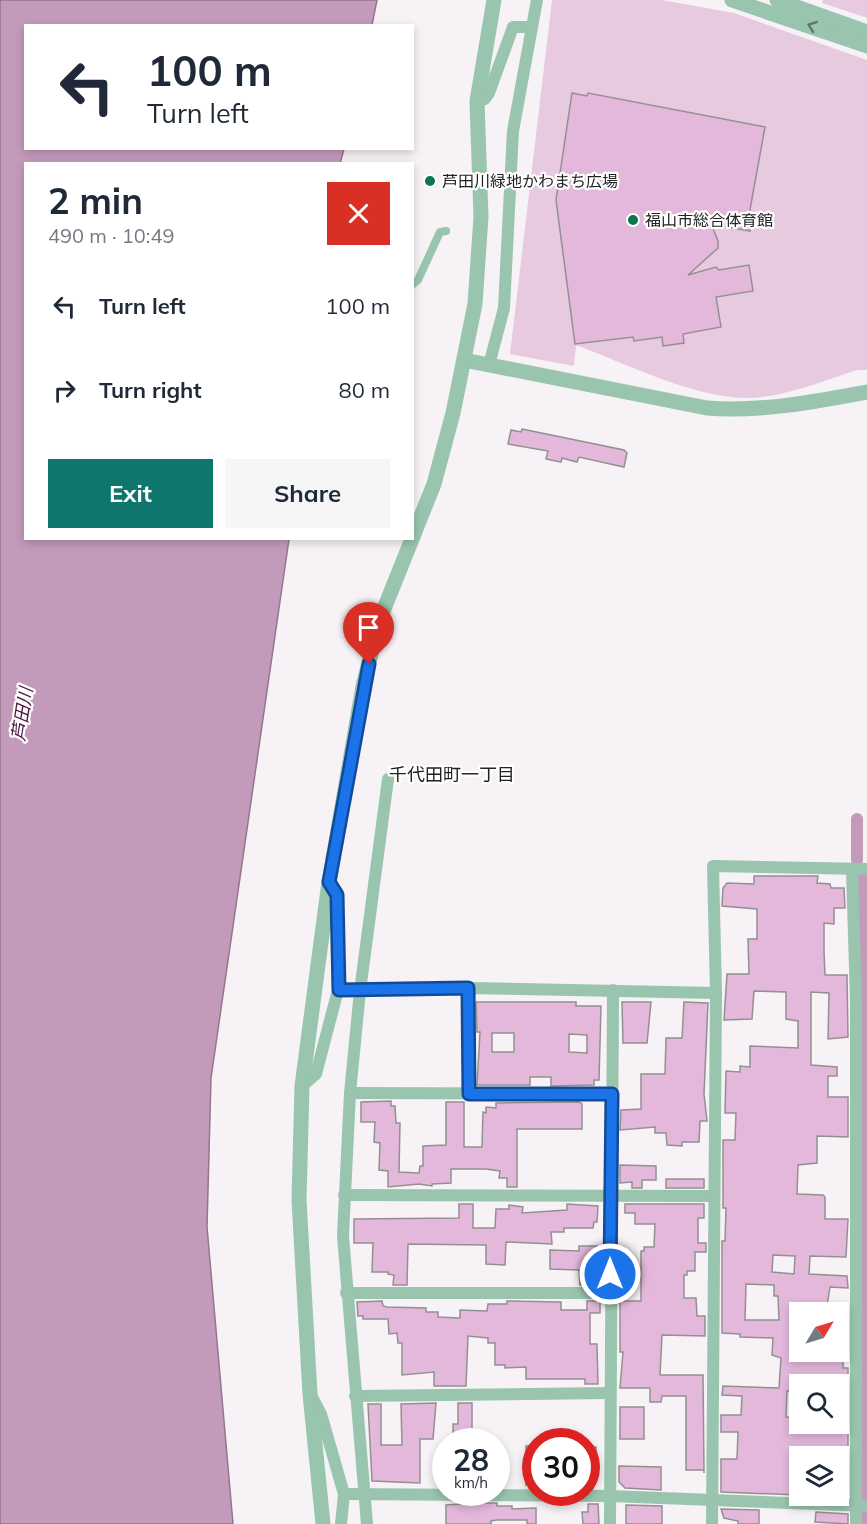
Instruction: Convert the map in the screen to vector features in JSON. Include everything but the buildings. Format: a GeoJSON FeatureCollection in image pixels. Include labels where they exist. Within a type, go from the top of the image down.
{"type":"FeatureCollection","features":[{"type":"Feature","properties":{"kind":"street"},"geometry":{"type":"LineString","coordinates":[[414,534],[434,484],[475,304],[481,217],[477,101],[494,0]]}},
{"type":"Feature","properties":{"kind":"street"},"geometry":{"type":"LineString","coordinates":[[489,365],[504,308],[513,131],[537,0]]}},
{"type":"Feature","properties":{"kind":"street"},"geometry":{"type":"LineString","coordinates":[[732,0],[867,46]]}},
{"type":"Feature","properties":{"kind":"street"},"geometry":{"type":"LineString","coordinates":[[777,0],[867,32]]}},
{"type":"Feature","properties":{"kind":"street"},"geometry":{"type":"LineString","coordinates":[[477,101],[485,99],[489,93],[513,27],[531,27]]}},
{"type":"Feature","properties":{"kind":"street"},"geometry":{"type":"LineString","coordinates":[[414,283],[418,280],[440,231],[446,231]]}},
{"type":"Feature","properties":{"kind":"street"},"geometry":{"type":"LineString","coordinates":[[464,360],[707,408],[744,410],[785,407],[867,392]]}},
{"type":"Feature","properties":{"kind":"street"},"geometry":{"type":"LineString","coordinates":[[323,1524],[310,1394],[299,1200],[302,1086],[329,882],[363,686],[380,619],[412,540]]}},
{"type":"Feature","properties":{"kind":"street"},"geometry":{"type":"LineString","coordinates":[[367,1524],[346,1293],[344,1195],[350,1094],[360,991],[388,779]]}},
{"type":"Feature","properties":{"kind":"street"},"geometry":{"type":"LineString","coordinates":[[712,1524],[716,993],[713,866],[867,869]]}},
{"type":"Feature","properties":{"kind":"street"},"geometry":{"type":"LineString","coordinates":[[852,869],[856,1002],[861,1506],[856,1524]]}},
{"type":"Feature","properties":{"kind":"street"},"geometry":{"type":"LineString","coordinates":[[302,1086],[316,1074],[339,990],[337,895],[329,882]]}},
{"type":"Feature","properties":{"kind":"street"},"geometry":{"type":"LineString","coordinates":[[339,990],[468,988],[716,993]]}},
{"type":"Feature","properties":{"kind":"street"},"geometry":{"type":"LineString","coordinates":[[468,988],[469,1094]]}},
{"type":"Feature","properties":{"kind":"street"},"geometry":{"type":"LineString","coordinates":[[610,1524],[613,990]]}},
{"type":"Feature","properties":{"kind":"street"},"geometry":{"type":"LineString","coordinates":[[350,1094],[612,1094]]}},
{"type":"Feature","properties":{"kind":"street"},"geometry":{"type":"LineString","coordinates":[[344,1195],[713,1196]]}},
{"type":"Feature","properties":{"kind":"street"},"geometry":{"type":"LineString","coordinates":[[346,1293],[610,1293]]}},
{"type":"Feature","properties":{"kind":"street"},"geometry":{"type":"LineString","coordinates":[[355,1396],[610,1393]]}},
{"type":"Feature","properties":{"kind":"street"},"geometry":{"type":"LineString","coordinates":[[310,1394],[321,1414],[344,1494],[341,1524]]}},
{"type":"Feature","properties":{"kind":"street"},"geometry":{"type":"LineString","coordinates":[[344,1494],[712,1498],[861,1506]]}},
{"type":"Feature","properties":{"kind":"shaded area"},"geometry":{"type":"Polygon","coordinates":[[[552,0],[662,0],[734,13],[867,60],[867,370],[857,370],[788,392],[746,398],[703,392],[681,386],[576,345],[574,366],[510,354],[552,0]]]}},
{"type":"Feature","properties":{"kind":"shaded area"},"geometry":{"type":"Polygon","coordinates":[[[823,0],[867,0],[867,18],[822,3],[823,0]]]}},
{"type":"Feature","properties":{"kind":"water","name":"芦田川"},"geometry":{"type":"Polygon","coordinates":[[[0,0],[377,0],[372,24],[24,24],[24,150],[344,150],[341,162],[24,162],[24,540],[289,540],[211,1078],[207,1227],[233,1524],[0,1524],[0,0]]]}},
{"type":"Feature","properties":{"kind":"waterway"},"geometry":{"type":"LineString","coordinates":[[857,819],[857,860]]}},
{"type":"Feature","properties":{"kind":"waterway"},"geometry":{"type":"LineString","coordinates":[[863,877],[864,1524]]}},
{"type":"Feature","properties":{"kind":"place","name":"芦田川緑地かわまち広場"},"geometry":{"type":"Point","coordinates":[430,181]}},
{"type":"Feature","properties":{"kind":"place","name":"福山市総合体育館"},"geometry":{"type":"Point","coordinates":[633,220]}},
{"type":"Feature","properties":{"kind":"district","name":"千代田町一丁目"},"geometry":{"type":"Point","coordinates":[452,774]}},
{"type":"Feature","properties":{"kind":"route"},"geometry":{"type":"LineString","coordinates":[[369,664],[363,686],[329,882],[337,895],[339,990],[468,988],[469,1094],[612,1094],[610,1274]]}}]}
